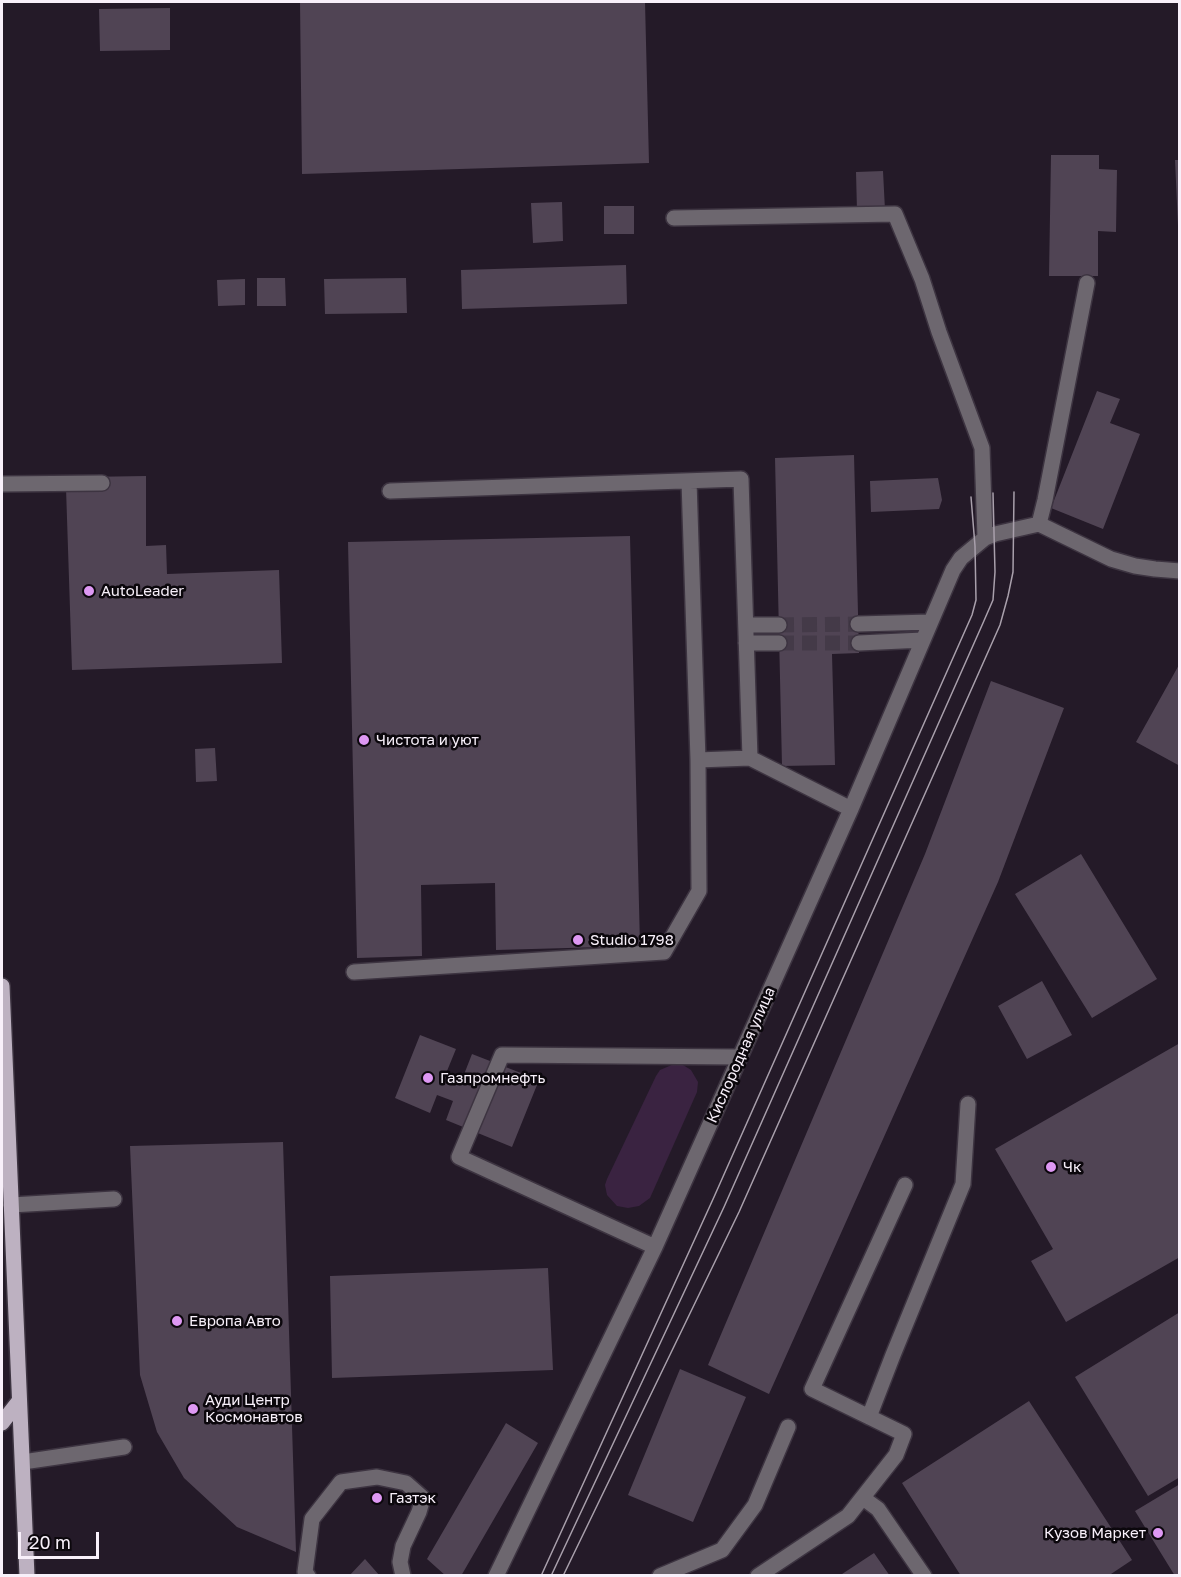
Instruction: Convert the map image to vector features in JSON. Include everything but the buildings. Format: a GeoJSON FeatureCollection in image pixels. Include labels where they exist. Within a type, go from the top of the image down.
{"type":"FeatureCollection","features":[{"type":"Feature","properties":{"kind":"main road"},"geometry":{"type":"LineString","coordinates":[[2,986],[27,1575]]}},
{"type":"Feature","properties":{"kind":"main road"},"geometry":{"type":"LineString","coordinates":[[2,1423],[19,1401]]}},
{"type":"Feature","properties":{"kind":"street"},"geometry":{"type":"LineString","coordinates":[[674,218],[895,214],[922,279],[982,448],[985,538],[1039,524],[1111,559],[1155,570],[1179,571]]}},
{"type":"Feature","properties":{"kind":"street"},"geometry":{"type":"LineString","coordinates":[[1039,524],[1087,283]]}},
{"type":"Feature","properties":{"kind":"street"},"geometry":{"type":"LineString","coordinates":[[390,491],[741,479],[750,758]]}},
{"type":"Feature","properties":{"kind":"street"},"geometry":{"type":"LineString","coordinates":[[354,972],[664,952],[699,891],[698,760],[689,482]]}},
{"type":"Feature","properties":{"kind":"street"},"geometry":{"type":"LineString","coordinates":[[2,484],[102,483]]}},
{"type":"Feature","properties":{"kind":"street","name":"Кислородная улица"},"geometry":{"type":"LineString","coordinates":[[496,1575],[655,1247],[851,809],[953,570],[961,558],[985,538]]}},
{"type":"Feature","properties":{"kind":"street"},"geometry":{"type":"LineString","coordinates":[[858,624],[930,622]]}},
{"type":"Feature","properties":{"kind":"street"},"geometry":{"type":"LineString","coordinates":[[746,625],[779,625]]}},
{"type":"Feature","properties":{"kind":"street"},"geometry":{"type":"LineString","coordinates":[[859,643],[923,640]]}},
{"type":"Feature","properties":{"kind":"street"},"geometry":{"type":"LineString","coordinates":[[746,643],[779,643]]}},
{"type":"Feature","properties":{"kind":"street"},"geometry":{"type":"LineString","coordinates":[[698,760],[750,758],[851,809]]}},
{"type":"Feature","properties":{"kind":"street"},"geometry":{"type":"LineString","coordinates":[[655,1247],[459,1157],[502,1055],[740,1057]]}},
{"type":"Feature","properties":{"kind":"street"},"geometry":{"type":"LineString","coordinates":[[869,1418],[963,1184],[968,1104]]}},
{"type":"Feature","properties":{"kind":"street"},"geometry":{"type":"LineString","coordinates":[[758,1575],[848,1516],[896,1455],[904,1434],[812,1389],[905,1185]]}},
{"type":"Feature","properties":{"kind":"street"},"geometry":{"type":"LineString","coordinates":[[11,1205],[114,1199]]}},
{"type":"Feature","properties":{"kind":"street"},"geometry":{"type":"LineString","coordinates":[[660,1575],[722,1550],[755,1505],[788,1427]]}},
{"type":"Feature","properties":{"kind":"street"},"geometry":{"type":"LineString","coordinates":[[23,1462],[124,1447]]}},
{"type":"Feature","properties":{"kind":"street"},"geometry":{"type":"LineString","coordinates":[[308,1575],[305,1572],[312,1519],[341,1482],[376,1477],[406,1482],[423,1498],[403,1546],[400,1562],[403,1575]]}},
{"type":"Feature","properties":{"kind":"street"},"geometry":{"type":"LineString","coordinates":[[862,1498],[878,1509],[924,1575]]}},
{"type":"Feature","properties":{"kind":"shaded area"},"geometry":{"type":"Polygon","coordinates":[[[674,1064],[683,1065],[691,1070],[698,1082],[697,1092],[650,1198],[639,1206],[628,1208],[617,1206],[607,1195],[605,1185],[607,1179],[656,1076],[660,1070],[674,1064]]]}},
{"type":"Feature","properties":{"kind":"tunnel"},"geometry":{"type":"LineString","coordinates":[[779,625],[858,624]]}},
{"type":"Feature","properties":{"kind":"tunnel"},"geometry":{"type":"LineString","coordinates":[[779,643],[859,643]]}},
{"type":"Feature","properties":{"kind":"tram line"},"geometry":{"type":"LineString","coordinates":[[563,1576],[739,1212],[1000,625],[1013,572],[1014,492]]}},
{"type":"Feature","properties":{"kind":"tram line"},"geometry":{"type":"LineString","coordinates":[[551,1576],[724,1207],[993,600],[995,572],[993,493]]}},
{"type":"Feature","properties":{"kind":"tram line"},"geometry":{"type":"LineString","coordinates":[[541,1576],[714,1197],[972,615],[976,600],[971,497]]}},
{"type":"Feature","properties":{"kind":"place","name":"AutoLeader"},"geometry":{"type":"Point","coordinates":[89,591]}},
{"type":"Feature","properties":{"kind":"place","name":"Чистота и уют"},"geometry":{"type":"Point","coordinates":[364,740]}},
{"type":"Feature","properties":{"kind":"place","name":"Studio 1798"},"geometry":{"type":"Point","coordinates":[578,940]}},
{"type":"Feature","properties":{"kind":"place","name":"Газпромнефть"},"geometry":{"type":"Point","coordinates":[428,1078]}},
{"type":"Feature","properties":{"kind":"place","name":"Чк"},"geometry":{"type":"Point","coordinates":[1051,1167]}},
{"type":"Feature","properties":{"kind":"place","name":"Европа Авто"},"geometry":{"type":"Point","coordinates":[177,1321]}},
{"type":"Feature","properties":{"kind":"place","name":"Ауди Центр Космонавтов"},"geometry":{"type":"Point","coordinates":[193,1409]}},
{"type":"Feature","properties":{"kind":"place","name":"Газтэк"},"geometry":{"type":"Point","coordinates":[377,1498]}},
{"type":"Feature","properties":{"kind":"place","name":"Кузов Маркет"},"geometry":{"type":"Point","coordinates":[1158,1533]}}]}
